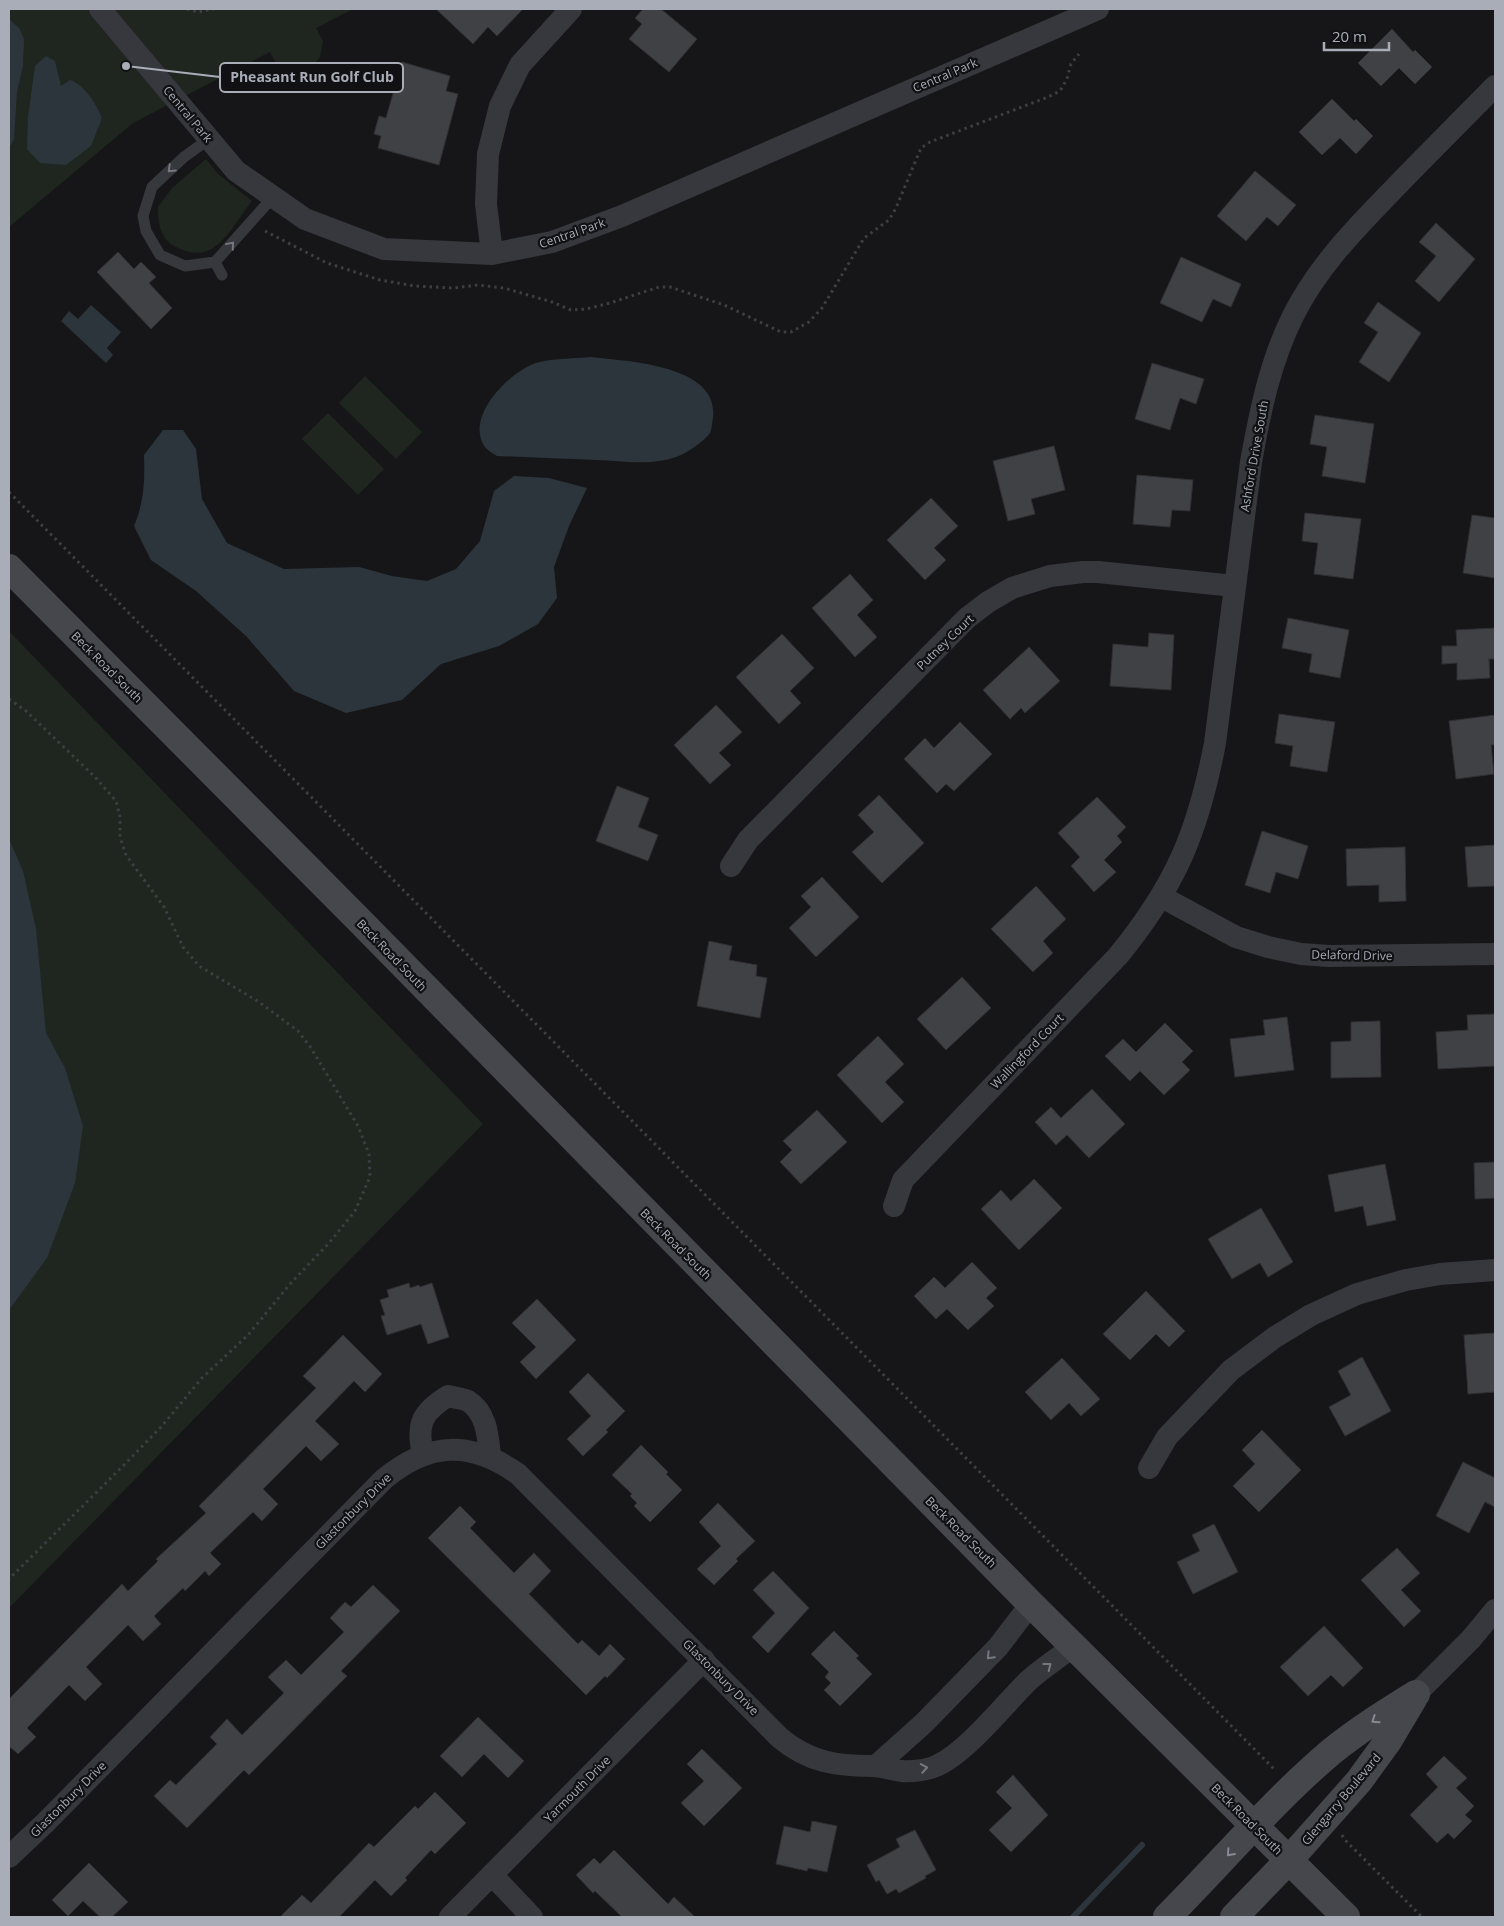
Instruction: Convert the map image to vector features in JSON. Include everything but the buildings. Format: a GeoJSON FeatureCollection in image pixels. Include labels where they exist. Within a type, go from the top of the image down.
{"type":"FeatureCollection","features":[{"type":"Feature","properties":{"kind":"main road","name":"Beck Road South"},"geometry":{"type":"LineString","coordinates":[[9,568],[349,910],[1073,1646],[1346,1917]]}},
{"type":"Feature","properties":{"kind":"main road","name":"Glengarry Boulevard"},"geometry":{"type":"LineString","coordinates":[[1167,1917],[1296,1783],[1333,1751],[1373,1721],[1416,1694]]}},
{"type":"Feature","properties":{"kind":"main road","name":"Glengarry Boulevard"},"geometry":{"type":"LineString","coordinates":[[1234,1917],[1289,1860],[1359,1781],[1388,1742],[1416,1694]]}},
{"type":"Feature","properties":{"kind":"street","name":"Central Park"},"geometry":{"type":"LineString","coordinates":[[100,9],[236,171],[305,219],[384,249],[492,254],[552,242],[622,216],[1098,9]]}},
{"type":"Feature","properties":{"kind":"street"},"geometry":{"type":"LineString","coordinates":[[492,254],[486,204],[488,154],[500,106],[520,65],[571,9]]}},
{"type":"Feature","properties":{"kind":"street","name":"Ashford Drive South"},"geometry":{"type":"LineString","coordinates":[[1162,897],[1188,844],[1207,784],[1215,743],[1251,462],[1259,418],[1277,352],[1292,317],[1317,275],[1340,244],[1495,86]]}},
{"type":"Feature","properties":{"kind":"street","name":"Putney Court"},"geometry":{"type":"LineString","coordinates":[[731,866],[748,840],[968,618],[988,602],[1012,588],[1050,576],[1083,572],[1234,586]]}},
{"type":"Feature","properties":{"kind":"street","name":"Delaford Drive"},"geometry":{"type":"LineString","coordinates":[[1162,897],[1236,936],[1268,947],[1301,954],[1330,956],[1495,954]]}},
{"type":"Feature","properties":{"kind":"street","name":"Wallingford Court"},"geometry":{"type":"LineString","coordinates":[[894,1206],[903,1180],[1118,956],[1143,926],[1162,897]]}},
{"type":"Feature","properties":{"kind":"street"},"geometry":{"type":"LineString","coordinates":[[1149,1468],[1167,1437],[1231,1370],[1275,1337],[1311,1315],[1358,1294],[1406,1280],[1440,1274],[1495,1270]]}},
{"type":"Feature","properties":{"kind":"street"},"geometry":{"type":"LineString","coordinates":[[423,1454],[420,1439],[421,1423],[432,1406],[448,1396],[468,1401],[479,1413],[486,1427],[490,1456]]}},
{"type":"Feature","properties":{"kind":"street","name":"Glastonbury Drive"},"geometry":{"type":"LineString","coordinates":[[9,1857],[52,1816],[384,1479],[397,1468],[423,1454],[458,1450],[490,1456],[518,1474],[789,1745],[828,1764],[876,1766],[904,1772],[936,1766],[960,1750],[1030,1680],[1073,1646]]}},
{"type":"Feature","properties":{"kind":"street"},"geometry":{"type":"LineString","coordinates":[[876,1766],[924,1723],[998,1647],[1032,1604]]}},
{"type":"Feature","properties":{"kind":"street","name":"Glengarry Boulevard"},"geometry":{"type":"LineString","coordinates":[[1416,1694],[1471,1638],[1495,1610]]}},
{"type":"Feature","properties":{"kind":"street","name":"Yarmouth Drive"},"geometry":{"type":"LineString","coordinates":[[450,1917],[704,1660]]}},
{"type":"Feature","properties":{"kind":"street"},"geometry":{"type":"LineString","coordinates":[[492,1875],[532,1917]]}},
{"type":"Feature","properties":{"kind":"lane"},"geometry":{"type":"LineString","coordinates":[[209,138],[184,157],[152,187],[143,216],[146,231],[160,255],[185,266],[215,262],[273,197]]}},
{"type":"Feature","properties":{"kind":"lane"},"geometry":{"type":"LineString","coordinates":[[215,262],[222,275]]}},
{"type":"Feature","properties":{"kind":"path"},"geometry":{"type":"LineString","coordinates":[[187,9],[198,12],[214,9]]}},
{"type":"Feature","properties":{"kind":"path"},"geometry":{"type":"LineString","coordinates":[[264,230],[327,264],[380,280],[415,286],[452,288],[478,285],[504,288],[552,302],[571,310],[586,309],[659,287],[670,286],[724,305],[781,332],[791,332],[809,322],[822,308],[864,238],[889,220],[922,148],[930,142],[1060,91],[1067,79],[1072,64],[1079,54]]}},
{"type":"Feature","properties":{"kind":"path"},"geometry":{"type":"LineString","coordinates":[[9,492],[1278,1772]]}},
{"type":"Feature","properties":{"kind":"path"},"geometry":{"type":"LineString","coordinates":[[9,700],[26,711],[88,770],[116,801],[120,816],[120,837],[126,855],[164,907],[183,947],[199,966],[259,1002],[298,1032],[311,1048],[358,1126],[369,1154],[370,1177],[355,1211],[329,1243],[290,1284],[248,1335],[202,1378],[160,1427],[119,1470],[9,1579]]}},
{"type":"Feature","properties":{"kind":"path"},"geometry":{"type":"LineString","coordinates":[[1341,1830],[1345,1840],[1422,1917]]}},
{"type":"Feature","properties":{"kind":"shaded area"},"geometry":{"type":"Polygon","coordinates":[[[9,9],[353,9],[316,28],[323,41],[320,57],[309,71],[298,76],[287,72],[280,68],[270,52],[133,123],[9,227],[9,9]]]}},
{"type":"Feature","properties":{"kind":"shaded area"},"geometry":{"type":"Polygon","coordinates":[[[9,19],[19,28],[24,39],[23,66],[17,92],[14,139],[9,148],[9,19]]]}},
{"type":"Feature","properties":{"kind":"shaded area"},"geometry":{"type":"Polygon","coordinates":[[[46,56],[55,61],[61,86],[70,80],[75,82],[93,101],[102,118],[91,146],[66,165],[40,163],[27,149],[28,117],[35,66],[46,56]]]}},
{"type":"Feature","properties":{"kind":"shaded area"},"geometry":{"type":"Polygon","coordinates":[[[206,159],[218,174],[252,201],[221,242],[212,249],[202,252],[190,252],[176,247],[166,240],[159,225],[158,207],[172,188],[206,159]]]}},
{"type":"Feature","properties":{"kind":"shaded area"},"geometry":{"type":"Polygon","coordinates":[[[91,305],[121,332],[107,348],[113,355],[106,363],[61,321],[69,311],[78,319],[91,305]]]}},
{"type":"Feature","properties":{"kind":"shaded area"},"geometry":{"type":"Polygon","coordinates":[[[590,357],[646,364],[667,369],[686,376],[702,386],[711,400],[713,418],[710,433],[698,445],[683,454],[662,461],[651,462],[497,456],[485,447],[480,435],[480,422],[492,397],[502,386],[525,368],[542,361],[590,357]]]}},
{"type":"Feature","properties":{"kind":"shaded area"},"geometry":{"type":"Polygon","coordinates":[[[365,376],[422,432],[396,459],[339,403],[365,376]]]}},
{"type":"Feature","properties":{"kind":"shaded area"},"geometry":{"type":"Polygon","coordinates":[[[328,413],[384,469],[358,495],[302,439],[328,413]]]}},
{"type":"Feature","properties":{"kind":"shaded area"},"geometry":{"type":"Polygon","coordinates":[[[163,430],[183,430],[196,449],[202,499],[227,543],[284,569],[359,567],[392,576],[427,581],[456,569],[480,541],[494,491],[514,476],[549,478],[587,488],[569,526],[554,567],[557,598],[538,624],[499,646],[441,664],[402,700],[346,713],[294,691],[246,636],[196,591],[151,560],[134,526],[140,509],[143,491],[144,455],[163,430]]]}},
{"type":"Feature","properties":{"kind":"shaded area"},"geometry":{"type":"Polygon","coordinates":[[[9,631],[483,1124],[9,1608],[9,631]]]}},
{"type":"Feature","properties":{"kind":"shaded area"},"geometry":{"type":"Polygon","coordinates":[[[9,839],[23,871],[36,929],[46,1033],[65,1068],[83,1126],[75,1183],[47,1258],[9,1310],[9,839]]]}},
{"type":"Feature","properties":{"kind":"waterway"},"geometry":{"type":"LineString","coordinates":[[1073,1917],[1142,1845]]}},
{"type":"Feature","properties":{"kind":"place","name":"Pheasant Run Golf Club"},"geometry":{"type":"Point","coordinates":[126,66]}}]}
